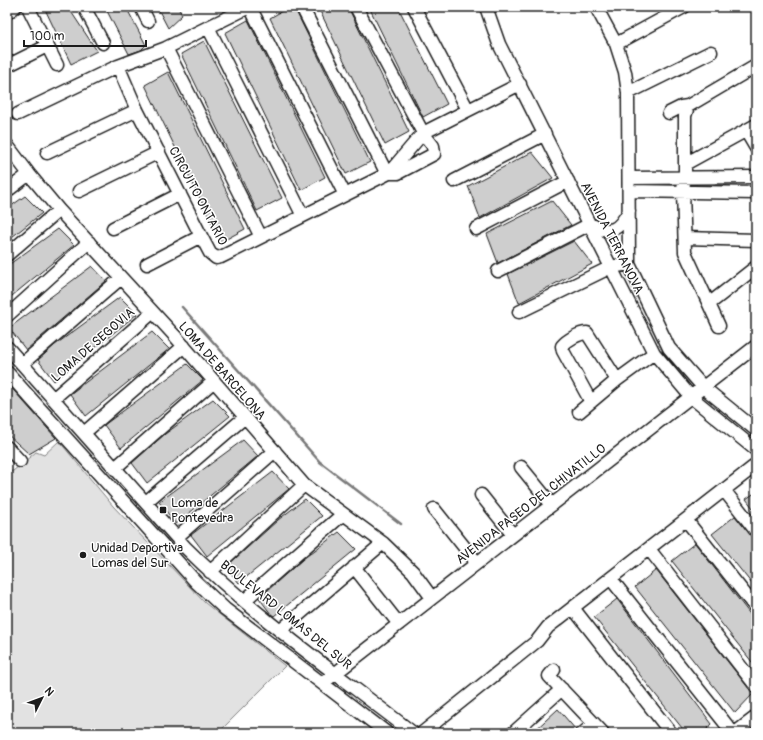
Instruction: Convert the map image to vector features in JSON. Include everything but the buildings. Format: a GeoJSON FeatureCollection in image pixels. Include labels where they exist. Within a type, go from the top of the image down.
{"type":"FeatureCollection","features":[{"type":"Feature","properties":{"kind":"street"},"geometry":{"type":"LineString","coordinates":[[7,13],[15,7]]}},
{"type":"Feature","properties":{"kind":"street"},"geometry":{"type":"LineString","coordinates":[[28,7],[57,65]]}},
{"type":"Feature","properties":{"kind":"street"},"geometry":{"type":"LineString","coordinates":[[84,7],[103,43]]}},
{"type":"Feature","properties":{"kind":"street"},"geometry":{"type":"LineString","coordinates":[[141,7],[148,20]]}},
{"type":"Feature","properties":{"kind":"street"},"geometry":{"type":"LineString","coordinates":[[18,114],[118,66],[166,48],[250,7],[345,195]]}},
{"type":"Feature","properties":{"kind":"street"},"geometry":{"type":"LineString","coordinates":[[302,7],[388,174],[398,172],[434,154],[433,146],[424,133],[356,7]]}},
{"type":"Feature","properties":{"kind":"street"},"geometry":{"type":"LineString","coordinates":[[414,7],[468,110]]}},
{"type":"Feature","properties":{"kind":"street","name":"AVENIDA TERRANOVA"},"geometry":{"type":"LineString","coordinates":[[596,7],[616,44],[625,72],[628,93],[629,264],[669,348],[704,387],[756,430]]}},
{"type":"Feature","properties":{"kind":"street"},"geometry":{"type":"LineString","coordinates":[[616,44],[684,7]]}},
{"type":"Feature","properties":{"kind":"street","name":"AVENIDA TERRANOVA"},"geometry":{"type":"LineString","coordinates":[[485,8],[500,44],[544,134],[654,353],[691,397],[756,450]]}},
{"type":"Feature","properties":{"kind":"street"},"geometry":{"type":"LineString","coordinates":[[208,27],[303,216]]}},
{"type":"Feature","properties":{"kind":"street"},"geometry":{"type":"LineString","coordinates":[[7,65],[47,46]]}},
{"type":"Feature","properties":{"kind":"street"},"geometry":{"type":"LineString","coordinates":[[166,48],[261,237]]}},
{"type":"Feature","properties":{"kind":"street"},"geometry":{"type":"LineString","coordinates":[[628,93],[711,52]]}},
{"type":"Feature","properties":{"kind":"street","name":"CIRCUITO ONTARIO"},"geometry":{"type":"LineString","coordinates":[[118,66],[138,110],[201,236],[210,253],[216,258],[221,257],[388,174],[424,133],[520,84]]}},
{"type":"Feature","properties":{"kind":"street"},"geometry":{"type":"LineString","coordinates":[[669,113],[688,106],[756,66]]}},
{"type":"Feature","properties":{"kind":"street"},"geometry":{"type":"LineString","coordinates":[[688,106],[685,116],[685,164],[683,192],[686,252],[719,326]]}},
{"type":"Feature","properties":{"kind":"street"},"geometry":{"type":"LineString","coordinates":[[48,153],[138,110]]}},
{"type":"Feature","properties":{"kind":"street"},"geometry":{"type":"LineString","coordinates":[[685,164],[751,128],[756,148]]}},
{"type":"Feature","properties":{"kind":"street"},"geometry":{"type":"LineString","coordinates":[[454,181],[544,134]]}},
{"type":"Feature","properties":{"kind":"street","name":"LOMA DE BARCELONA"},"geometry":{"type":"LineString","coordinates":[[7,145],[59,210],[152,313],[184,346],[304,485],[383,542],[413,572],[432,598]]}},
{"type":"Feature","properties":{"kind":"street"},"geometry":{"type":"LineString","coordinates":[[79,191],[159,152]]}},
{"type":"Feature","properties":{"kind":"street"},"geometry":{"type":"LineString","coordinates":[[7,192],[29,174]]}},
{"type":"Feature","properties":{"kind":"street"},"geometry":{"type":"LineString","coordinates":[[629,178],[756,177]]}},
{"type":"Feature","properties":{"kind":"street"},"geometry":{"type":"LineString","coordinates":[[476,229],[568,181]]}},
{"type":"Feature","properties":{"kind":"street"},"geometry":{"type":"LineString","coordinates":[[629,191],[756,193]]}},
{"type":"Feature","properties":{"kind":"street"},"geometry":{"type":"LineString","coordinates":[[113,228],[180,194]]}},
{"type":"Feature","properties":{"kind":"street"},"geometry":{"type":"LineString","coordinates":[[7,255],[59,210]]}},
{"type":"Feature","properties":{"kind":"street"},"geometry":{"type":"LineString","coordinates":[[498,271],[590,224],[605,231],[612,230],[621,224],[629,212]]}},
{"type":"Feature","properties":{"kind":"street"},"geometry":{"type":"LineString","coordinates":[[147,264],[201,236]]}},
{"type":"Feature","properties":{"kind":"street"},"geometry":{"type":"LineString","coordinates":[[685,238],[756,240]]}},
{"type":"Feature","properties":{"kind":"street"},"geometry":{"type":"LineString","coordinates":[[7,316],[89,242]]}},
{"type":"Feature","properties":{"kind":"street"},"geometry":{"type":"LineString","coordinates":[[519,312],[611,267],[629,264]]}},
{"type":"Feature","properties":{"kind":"street"},"geometry":{"type":"LineString","coordinates":[[709,304],[756,267]]}},
{"type":"Feature","properties":{"kind":"street"},"geometry":{"type":"LineString","coordinates":[[22,364],[120,278]]}},
{"type":"Feature","properties":{"kind":"street","name":"LOMA DE SEGOVIA"},"geometry":{"type":"LineString","coordinates":[[53,398],[152,313]]}},
{"type":"Feature","properties":{"kind":"street"},"geometry":{"type":"LineString","coordinates":[[591,402],[563,351],[562,346],[566,342],[583,333],[587,333],[617,380]]}},
{"type":"Feature","properties":{"kind":"street"},"geometry":{"type":"LineString","coordinates":[[84,433],[184,346]]}},
{"type":"Feature","properties":{"kind":"street","name":"AVENIDA PASEO DEL CHIVATILLO"},"geometry":{"type":"LineString","coordinates":[[323,683],[756,346]]}},
{"type":"Feature","properties":{"kind":"street","name":"BOULEVARD LOMAS DEL SUR"},"geometry":{"type":"LineString","coordinates":[[7,347],[210,572],[244,601],[413,733]]}},
{"type":"Feature","properties":{"kind":"street"},"geometry":{"type":"LineString","coordinates":[[579,412],[617,380],[654,353]]}},
{"type":"Feature","properties":{"kind":"street"},"geometry":{"type":"LineString","coordinates":[[7,372],[196,582],[225,609],[387,733]]}},
{"type":"Feature","properties":{"kind":"street"},"geometry":{"type":"LineString","coordinates":[[115,468],[214,381]]}},
{"type":"Feature","properties":{"kind":"street"},"geometry":{"type":"LineString","coordinates":[[146,502],[245,417]]}},
{"type":"Feature","properties":{"kind":"street"},"geometry":{"type":"LineString","coordinates":[[8,448],[20,461]]}},
{"type":"Feature","properties":{"kind":"street"},"geometry":{"type":"LineString","coordinates":[[177,537],[275,452]]}},
{"type":"Feature","properties":{"kind":"street"},"geometry":{"type":"LineString","coordinates":[[422,733],[537,641],[548,627],[756,466]]}},
{"type":"Feature","properties":{"kind":"street"},"geometry":{"type":"LineString","coordinates":[[521,467],[552,505]]}},
{"type":"Feature","properties":{"kind":"street"},"geometry":{"type":"LineString","coordinates":[[118,497],[131,485]]}},
{"type":"Feature","properties":{"kind":"street"},"geometry":{"type":"LineString","coordinates":[[210,572],[304,485]]}},
{"type":"Feature","properties":{"kind":"street"},"geometry":{"type":"LineString","coordinates":[[724,490],[756,531]]}},
{"type":"Feature","properties":{"kind":"street"},"geometry":{"type":"LineString","coordinates":[[481,495],[512,536]]}},
{"type":"Feature","properties":{"kind":"street"},"geometry":{"type":"LineString","coordinates":[[434,509],[477,564]]}},
{"type":"Feature","properties":{"kind":"street"},"geometry":{"type":"LineString","coordinates":[[244,601],[343,514]]}},
{"type":"Feature","properties":{"kind":"street"},"geometry":{"type":"LineString","coordinates":[[686,520],[756,608]]}},
{"type":"Feature","properties":{"kind":"street"},"geometry":{"type":"LineString","coordinates":[[281,630],[383,542]]}},
{"type":"Feature","properties":{"kind":"street"},"geometry":{"type":"LineString","coordinates":[[649,549],[756,686]]}},
{"type":"Feature","properties":{"kind":"street"},"geometry":{"type":"LineString","coordinates":[[354,568],[399,624]]}},
{"type":"Feature","properties":{"kind":"street"},"geometry":{"type":"LineString","coordinates":[[611,579],[734,733],[756,717]]}},
{"type":"Feature","properties":{"kind":"street"},"geometry":{"type":"LineString","coordinates":[[573,608],[671,733]]}},
{"type":"Feature","properties":{"kind":"street"},"geometry":{"type":"LineString","coordinates":[[554,670],[550,676],[603,733]]}},
{"type":"Feature","properties":{"kind":"street"},"geometry":{"type":"LineString","coordinates":[[513,733],[562,689]]}},
{"type":"Feature","properties":{"kind":"street"},"geometry":{"type":"LineString","coordinates":[[583,733],[594,724]]}},
{"type":"Feature","properties":{"kind":"shaded area","name":"Unidad Deportiva Lomas del Sur"},"geometry":{"type":"Polygon","coordinates":[[[59,441],[113,506],[205,603],[285,666],[218,733],[7,733],[7,472],[13,471],[36,452],[44,455],[59,441]]]}},
{"type":"Feature","properties":{"kind":"waterway"},"geometry":{"type":"LineString","coordinates":[[182,307],[320,462],[401,524]]}},
{"type":"Feature","properties":{"kind":"place","name":"Loma de Pontevedra"},"geometry":{"type":"Point","coordinates":[163,510]}},
{"type":"Feature","properties":{"kind":"place","name":"Unidad Deportiva Lomas del Sur"},"geometry":{"type":"Point","coordinates":[83,555]}}]}
